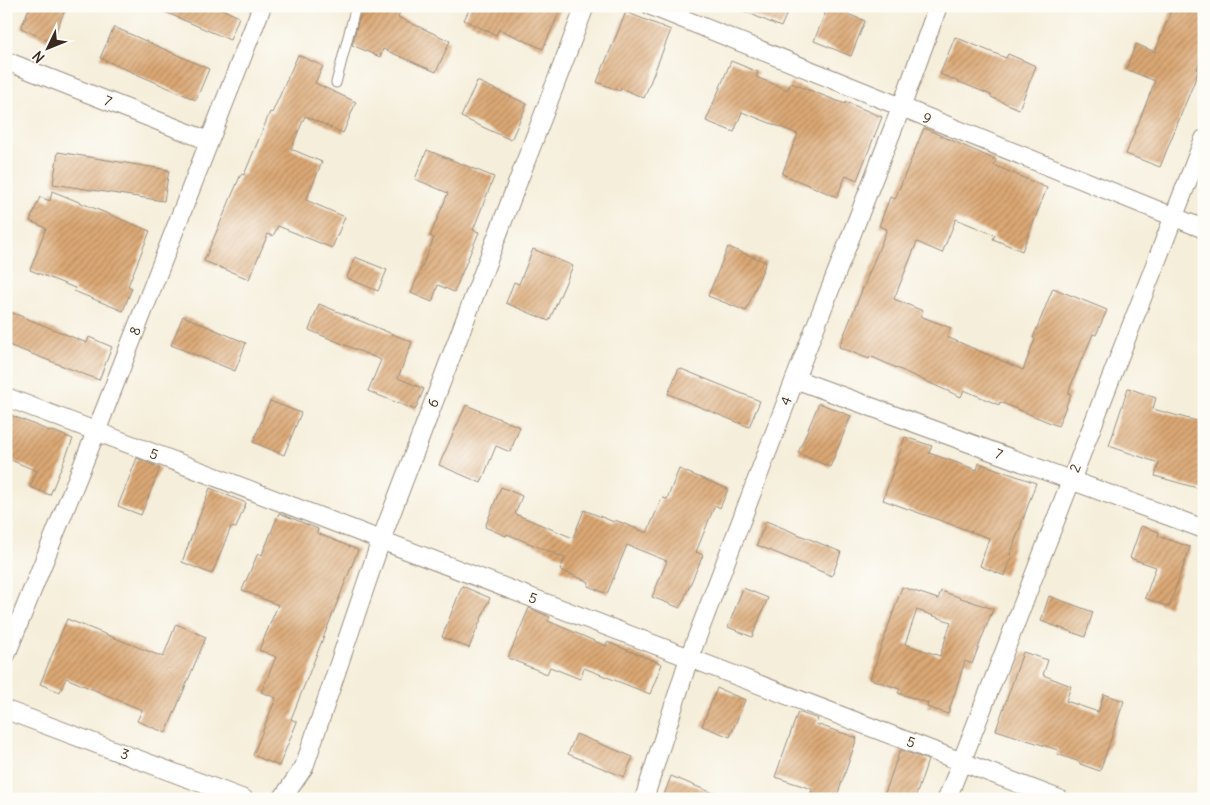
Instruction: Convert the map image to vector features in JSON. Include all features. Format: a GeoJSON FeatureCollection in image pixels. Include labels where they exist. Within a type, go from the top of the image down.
{"type":"FeatureCollection","features":[{"type":"Feature","properties":{"kind":"street","name":"8"},"geometry":{"type":"LineString","coordinates":[[6,655],[96,432],[262,6]]}},
{"type":"Feature","properties":{"kind":"street","name":"6"},"geometry":{"type":"LineString","coordinates":[[282,799],[304,767],[381,540],[585,6]]}},
{"type":"Feature","properties":{"kind":"street","name":"9"},"geometry":{"type":"LineString","coordinates":[[651,6],[1204,229]]}},
{"type":"Feature","properties":{"kind":"street","name":"4"},"geometry":{"type":"LineString","coordinates":[[644,799],[689,658],[901,108],[938,6]]}},
{"type":"Feature","properties":{"kind":"street","name":"7"},"geometry":{"type":"LineString","coordinates":[[6,61],[209,141]]}},
{"type":"Feature","properties":{"kind":"street","name":"2"},"geometry":{"type":"LineString","coordinates":[[947,799],[1204,139]]}},
{"type":"Feature","properties":{"kind":"street","name":"7"},"geometry":{"type":"LineString","coordinates":[[795,379],[1204,529]]}},
{"type":"Feature","properties":{"kind":"street","name":"5"},"geometry":{"type":"LineString","coordinates":[[6,398],[1059,799]]}},
{"type":"Feature","properties":{"kind":"street","name":"3"},"geometry":{"type":"LineString","coordinates":[[6,710],[244,799]]}},
{"type":"Feature","properties":{"kind":"lane"},"geometry":{"type":"LineString","coordinates":[[336,83],[356,6]]}},
{"type":"Feature","properties":{"kind":"building"},"geometry":{"type":"Polygon","coordinates":[[[30,6],[67,6],[51,42],[21,28],[30,6]]]}},
{"type":"Feature","properties":{"kind":"building"},"geometry":{"type":"Polygon","coordinates":[[[151,6],[215,6],[239,17],[230,40],[151,6]]]}},
{"type":"Feature","properties":{"kind":"building"},"geometry":{"type":"Polygon","coordinates":[[[365,6],[402,6],[398,17],[450,41],[436,72],[383,49],[380,57],[352,45],[358,22],[365,6]]]}},
{"type":"Feature","properties":{"kind":"building"},"geometry":{"type":"Polygon","coordinates":[[[471,6],[562,6],[543,49],[499,29],[496,35],[464,20],[471,6]]]}},
{"type":"Feature","properties":{"kind":"building"},"geometry":{"type":"Polygon","coordinates":[[[732,6],[790,6],[781,27],[732,6]]]}},
{"type":"Feature","properties":{"kind":"building"},"geometry":{"type":"Polygon","coordinates":[[[828,6],[865,21],[851,56],[814,41],[828,6]]]}},
{"type":"Feature","properties":{"kind":"building"},"geometry":{"type":"Polygon","coordinates":[[[1173,6],[1204,6],[1204,52],[1197,69],[1199,70],[1160,167],[1126,154],[1155,81],[1126,69],[1136,44],[1155,52],[1173,6]]]}},
{"type":"Feature","properties":{"kind":"building"},"geometry":{"type":"Polygon","coordinates":[[[626,12],[671,30],[644,98],[621,88],[620,91],[597,82],[626,12]]]}},
{"type":"Feature","properties":{"kind":"building"},"geometry":{"type":"Polygon","coordinates":[[[114,27],[209,69],[196,100],[100,58],[114,27]]]}},
{"type":"Feature","properties":{"kind":"building"},"geometry":{"type":"Polygon","coordinates":[[[955,37],[1006,58],[1008,54],[1036,66],[1019,109],[940,74],[955,37]]]}},
{"type":"Feature","properties":{"kind":"building"},"geometry":{"type":"Polygon","coordinates":[[[298,55],[323,66],[315,83],[356,102],[343,133],[305,116],[291,149],[322,162],[306,200],[345,217],[332,248],[278,226],[273,236],[268,234],[249,279],[204,261],[241,174],[244,175],[270,112],[272,113],[298,55]]]}},
{"type":"Feature","properties":{"kind":"building"},"geometry":{"type":"Polygon","coordinates":[[[731,61],[758,72],[756,77],[788,90],[791,83],[882,117],[857,180],[846,175],[837,197],[782,174],[798,134],[742,112],[734,132],[706,121],[731,61]]]}},
{"type":"Feature","properties":{"kind":"building"},"geometry":{"type":"Polygon","coordinates":[[[477,81],[527,104],[511,140],[461,117],[477,81]]]}},
{"type":"Feature","properties":{"kind":"building"},"geometry":{"type":"Polygon","coordinates":[[[924,128],[996,160],[994,165],[1047,188],[1022,251],[993,239],[995,235],[956,219],[942,253],[917,242],[894,299],[923,311],[920,316],[951,328],[947,337],[1023,370],[1035,339],[1033,338],[1053,288],[1107,310],[1096,335],[1093,334],[1082,358],[1068,393],[1071,394],[1058,426],[1000,402],[999,405],[964,390],[961,397],[870,356],[869,359],[839,347],[887,229],[879,226],[890,197],[895,199],[924,128]]]}},
{"type":"Feature","properties":{"kind":"building"},"geometry":{"type":"Polygon","coordinates":[[[427,150],[494,177],[473,230],[479,232],[454,292],[438,285],[432,302],[411,293],[434,238],[430,236],[448,193],[415,179],[427,150]]]}},
{"type":"Feature","properties":{"kind":"building"},"geometry":{"type":"Polygon","coordinates":[[[58,152],[169,170],[164,201],[53,184],[58,152]]]}},
{"type":"Feature","properties":{"kind":"building"},"geometry":{"type":"Polygon","coordinates":[[[52,191],[150,231],[128,286],[132,288],[123,311],[74,291],[75,288],[30,270],[46,228],[30,221],[40,197],[50,201],[52,191]]]}},
{"type":"Feature","properties":{"kind":"building"},"geometry":{"type":"Polygon","coordinates":[[[728,247],[766,262],[746,311],[708,296],[728,247]]]}},
{"type":"Feature","properties":{"kind":"building"},"geometry":{"type":"Polygon","coordinates":[[[533,249],[573,266],[549,321],[506,303],[514,282],[519,284],[533,249]]]}},
{"type":"Feature","properties":{"kind":"building"},"geometry":{"type":"Polygon","coordinates":[[[355,257],[387,270],[378,291],[347,278],[355,257]]]}},
{"type":"Feature","properties":{"kind":"building"},"geometry":{"type":"Polygon","coordinates":[[[319,304],[412,342],[398,378],[424,389],[415,410],[368,391],[381,360],[309,330],[319,304]]]}},
{"type":"Feature","properties":{"kind":"building"},"geometry":{"type":"Polygon","coordinates":[[[6,310],[87,343],[89,337],[112,347],[99,380],[6,344],[6,310]]]}},
{"type":"Feature","properties":{"kind":"building"},"geometry":{"type":"Polygon","coordinates":[[[183,316],[246,343],[235,371],[171,345],[183,316]]]}},
{"type":"Feature","properties":{"kind":"building"},"geometry":{"type":"Polygon","coordinates":[[[679,368],[760,401],[749,427],[668,394],[679,368]]]}},
{"type":"Feature","properties":{"kind":"building"},"geometry":{"type":"Polygon","coordinates":[[[1128,388],[1156,398],[1153,409],[1204,423],[1204,490],[1155,476],[1159,463],[1109,446],[1128,388]]]}},
{"type":"Feature","properties":{"kind":"building"},"geometry":{"type":"Polygon","coordinates":[[[270,401],[301,413],[284,455],[253,442],[270,401]]]}},
{"type":"Feature","properties":{"kind":"building"},"geometry":{"type":"Polygon","coordinates":[[[819,403],[851,416],[830,467],[798,453],[819,403]]]}},
{"type":"Feature","properties":{"kind":"building"},"geometry":{"type":"Polygon","coordinates":[[[466,405],[520,427],[510,452],[496,446],[481,483],[439,465],[466,405]]]}},
{"type":"Feature","properties":{"kind":"building"},"geometry":{"type":"Polygon","coordinates":[[[6,413],[73,439],[50,495],[30,487],[37,471],[6,458],[6,413]]]}},
{"type":"Feature","properties":{"kind":"building"},"geometry":{"type":"Polygon","coordinates":[[[905,437],[932,446],[929,453],[977,470],[979,463],[1036,483],[1010,555],[1012,556],[1005,576],[980,566],[989,538],[883,500],[905,437]]]}},
{"type":"Feature","properties":{"kind":"building"},"geometry":{"type":"Polygon","coordinates":[[[137,458],[160,468],[141,515],[118,506],[137,458]]]}},
{"type":"Feature","properties":{"kind":"building"},"geometry":{"type":"Polygon","coordinates":[[[679,469],[728,489],[720,508],[715,505],[696,552],[703,555],[680,608],[652,597],[667,561],[627,545],[607,594],[588,586],[589,582],[560,570],[565,558],[485,527],[501,487],[522,496],[515,514],[573,538],[584,510],[647,533],[662,498],[667,499],[679,469]]]}},
{"type":"Feature","properties":{"kind":"building"},"geometry":{"type":"Polygon","coordinates":[[[210,488],[246,503],[236,528],[231,527],[212,574],[182,562],[210,488]]]}},
{"type":"Feature","properties":{"kind":"building"},"geometry":{"type":"Polygon","coordinates":[[[279,513],[318,529],[317,533],[358,550],[291,719],[297,722],[279,766],[253,755],[276,698],[261,692],[276,657],[259,650],[278,605],[242,590],[258,553],[262,555],[279,513]]]}},
{"type":"Feature","properties":{"kind":"building"},"geometry":{"type":"Polygon","coordinates":[[[766,521],[841,552],[832,576],[757,545],[766,521]]]}},
{"type":"Feature","properties":{"kind":"building"},"geometry":{"type":"Polygon","coordinates":[[[1141,526],[1159,532],[1158,536],[1190,547],[1169,607],[1145,598],[1156,567],[1130,558],[1141,526]]]}},
{"type":"Feature","properties":{"kind":"building"},"geometry":{"type":"Polygon","coordinates":[[[462,586],[490,598],[469,648],[442,637],[462,586]]]}},
{"type":"Feature","properties":{"kind":"building"},"geometry":{"type":"Polygon","coordinates":[[[902,587],[938,599],[941,591],[993,609],[972,664],[965,661],[948,714],[927,707],[928,703],[898,693],[900,689],[870,679],[902,587]],[[917,610],[905,644],[940,656],[951,622],[917,610]]]}},
{"type":"Feature","properties":{"kind":"building"},"geometry":{"type":"Polygon","coordinates":[[[743,588],[768,598],[752,637],[728,627],[743,588]]]}},
{"type":"Feature","properties":{"kind":"building"},"geometry":{"type":"Polygon","coordinates":[[[1049,596],[1093,612],[1085,637],[1041,621],[1049,596]]]}},
{"type":"Feature","properties":{"kind":"building"},"geometry":{"type":"Polygon","coordinates":[[[529,608],[550,617],[548,621],[606,646],[607,642],[662,664],[650,694],[584,668],[580,679],[550,667],[547,674],[508,658],[529,608]]]}},
{"type":"Feature","properties":{"kind":"building"},"geometry":{"type":"Polygon","coordinates":[[[67,619],[163,657],[176,624],[206,637],[166,733],[137,721],[142,710],[66,678],[60,692],[40,684],[67,619]]]}},
{"type":"Feature","properties":{"kind":"building"},"geometry":{"type":"Polygon","coordinates":[[[1023,652],[1048,660],[1043,675],[1071,686],[1066,701],[1098,712],[1104,694],[1124,701],[1100,771],[1057,754],[1058,750],[996,730],[1023,652]]]}},
{"type":"Feature","properties":{"kind":"building"},"geometry":{"type":"Polygon","coordinates":[[[717,688],[745,700],[730,737],[702,726],[717,688]]]}},
{"type":"Feature","properties":{"kind":"building"},"geometry":{"type":"Polygon","coordinates":[[[798,712],[818,719],[816,724],[857,738],[836,799],[809,799],[812,789],[775,777],[798,712]]]}},
{"type":"Feature","properties":{"kind":"building"},"geometry":{"type":"Polygon","coordinates":[[[576,734],[633,757],[624,777],[568,754],[576,734]]]}},
{"type":"Feature","properties":{"kind":"building"},"geometry":{"type":"Polygon","coordinates":[[[900,750],[928,760],[915,799],[883,799],[900,750]]]}},
{"type":"Feature","properties":{"kind":"building"},"geometry":{"type":"Polygon","coordinates":[[[671,776],[725,799],[673,799],[664,795],[671,776]]]}}]}
